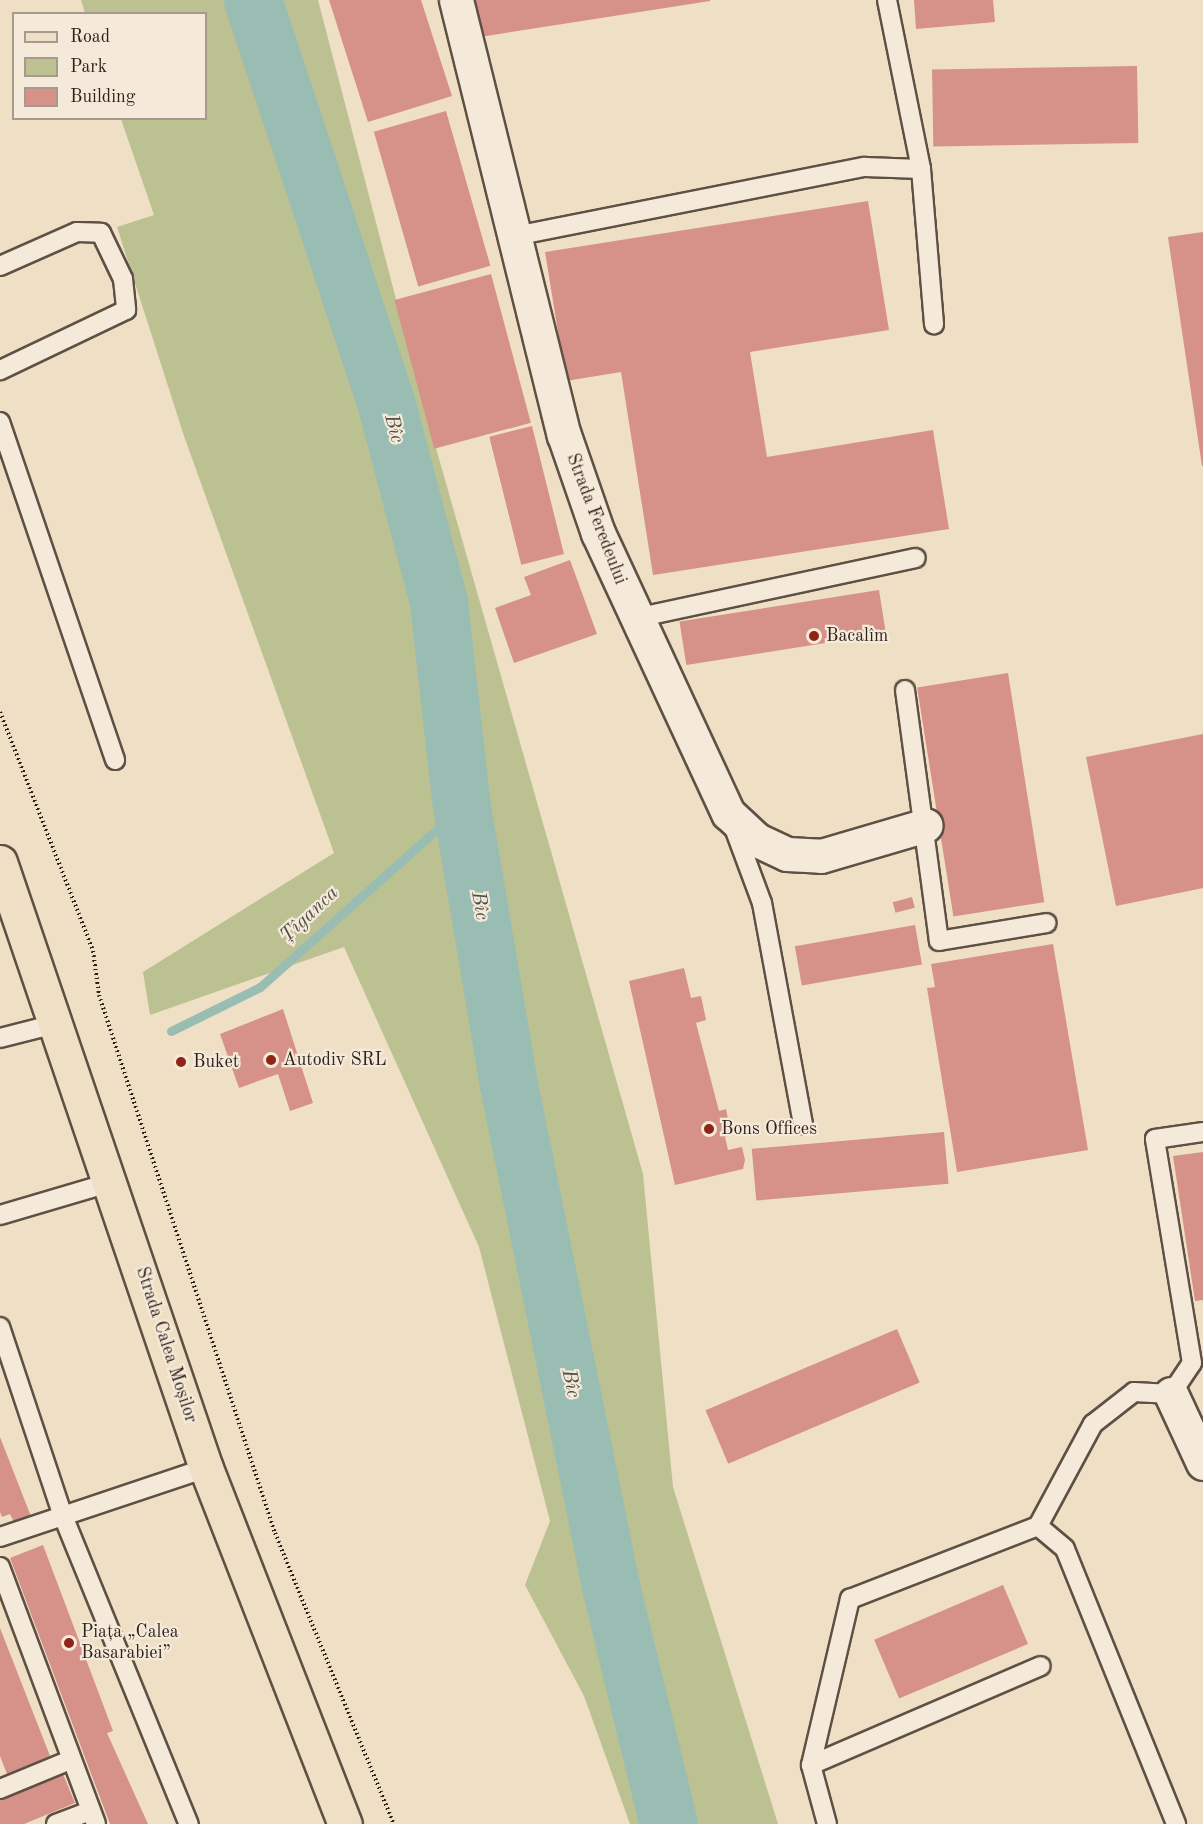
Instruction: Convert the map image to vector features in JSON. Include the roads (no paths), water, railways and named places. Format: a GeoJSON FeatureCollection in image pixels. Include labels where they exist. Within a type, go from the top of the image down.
{"type":"FeatureCollection","features":[{"type":"Feature","properties":{"kind":"main road","name":"Strada Calea Moșilor"},"geometry":{"type":"LineString","coordinates":[[0,862],[59,1023],[206,1468],[345,1824]]}},
{"type":"Feature","properties":{"kind":"street","name":"Strada Feredeului"},"geometry":{"type":"LineString","coordinates":[[456,0],[564,435],[636,618],[728,813],[757,840],[787,854],[821,856],[926,825]]}},
{"type":"Feature","properties":{"kind":"street"},"geometry":{"type":"LineString","coordinates":[[1171,1394],[1203,1462]]}},
{"type":"Feature","properties":{"kind":"lane"},"geometry":{"type":"LineString","coordinates":[[887,0],[921,169],[934,324]]}},
{"type":"Feature","properties":{"kind":"lane"},"geometry":{"type":"LineString","coordinates":[[515,236],[865,167],[921,169]]}},
{"type":"Feature","properties":{"kind":"lane"},"geometry":{"type":"LineString","coordinates":[[0,266],[77,232],[101,233],[123,279],[126,310],[0,370]]}},
{"type":"Feature","properties":{"kind":"lane"},"geometry":{"type":"LineString","coordinates":[[0,422],[115,760]]}},
{"type":"Feature","properties":{"kind":"lane"},"geometry":{"type":"LineString","coordinates":[[636,618],[916,558]]}},
{"type":"Feature","properties":{"kind":"lane"},"geometry":{"type":"LineString","coordinates":[[904,690],[926,825],[939,941],[1047,923]]}},
{"type":"Feature","properties":{"kind":"lane"},"geometry":{"type":"LineString","coordinates":[[728,813],[762,903],[803,1124]]}},
{"type":"Feature","properties":{"kind":"lane"},"geometry":{"type":"LineString","coordinates":[[0,1038],[59,1023]]}},
{"type":"Feature","properties":{"kind":"lane"},"geometry":{"type":"LineString","coordinates":[[827,1824],[811,1765],[850,1599],[1038,1526],[1093,1424],[1134,1392],[1171,1394],[1192,1363],[1195,1338],[1155,1139],[1203,1132]]}},
{"type":"Feature","properties":{"kind":"lane"},"geometry":{"type":"LineString","coordinates":[[0,1215],[112,1182]]}},
{"type":"Feature","properties":{"kind":"lane"},"geometry":{"type":"LineString","coordinates":[[0,1327],[63,1516],[189,1824]]}},
{"type":"Feature","properties":{"kind":"lane"},"geometry":{"type":"LineString","coordinates":[[0,1537],[206,1468]]}},
{"type":"Feature","properties":{"kind":"lane"},"geometry":{"type":"LineString","coordinates":[[1038,1526],[1065,1549],[1176,1824]]}},
{"type":"Feature","properties":{"kind":"lane"},"geometry":{"type":"LineString","coordinates":[[0,1567],[68,1761],[93,1817],[56,1824]]}},
{"type":"Feature","properties":{"kind":"lane"},"geometry":{"type":"LineString","coordinates":[[811,1765],[1041,1666]]}},
{"type":"Feature","properties":{"kind":"lane"},"geometry":{"type":"LineString","coordinates":[[0,1789],[68,1761]]}},
{"type":"Feature","properties":{"kind":"waterway","name":"Bîc"},"geometry":{"type":"LineString","coordinates":[[253,0],[385,398],[439,603],[462,807],[509,1085],[612,1591],[669,1824]]}},
{"type":"Feature","properties":{"kind":"waterway","name":"Țîganca"},"geometry":{"type":"LineString","coordinates":[[171,1031],[260,987],[462,807]]}},
{"type":"Feature","properties":{"kind":"place","name":"Bacalîm"},"geometry":{"type":"Point","coordinates":[814,636]}},
{"type":"Feature","properties":{"kind":"place","name":"Autodiv SRL"},"geometry":{"type":"Point","coordinates":[271,1060]}},
{"type":"Feature","properties":{"kind":"place","name":"Buket"},"geometry":{"type":"Point","coordinates":[181,1062]}},
{"type":"Feature","properties":{"kind":"place","name":"Bons Offices"},"geometry":{"type":"Point","coordinates":[709,1129]}},
{"type":"Feature","properties":{"kind":"place","name":"Piața „Calea Basarabiei”"},"geometry":{"type":"Point","coordinates":[69,1643]}}]}
